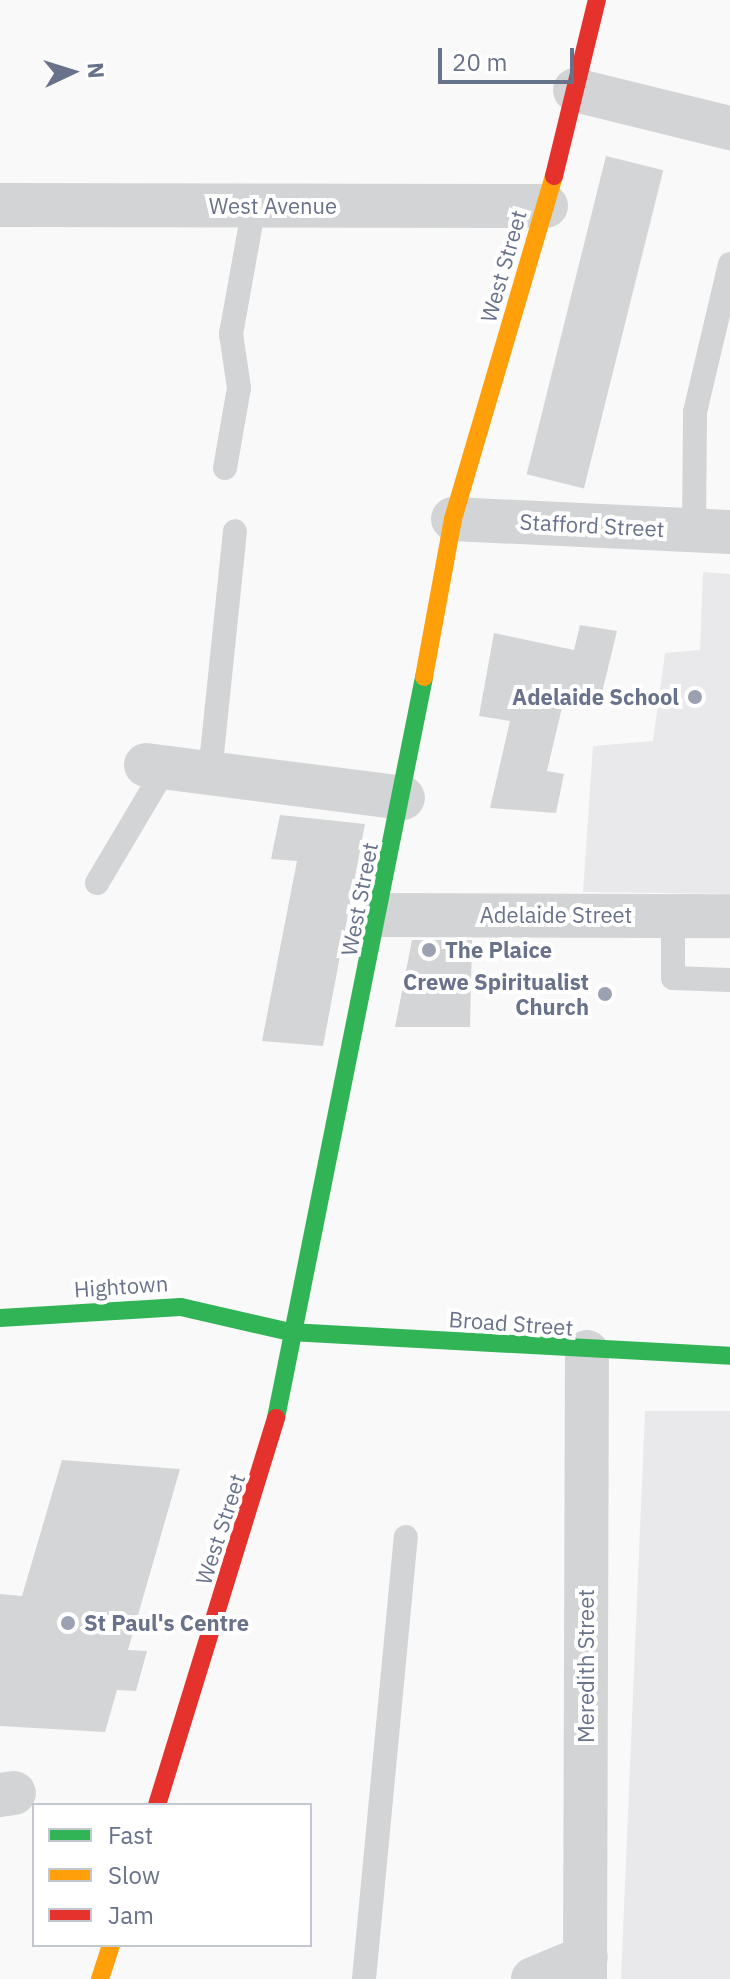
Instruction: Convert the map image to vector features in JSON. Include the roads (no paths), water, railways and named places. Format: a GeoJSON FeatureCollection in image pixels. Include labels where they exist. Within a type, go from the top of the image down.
{"type":"FeatureCollection","features":[{"type":"Feature","properties":{"kind":"main road","name":"West Street"},"geometry":{"type":"LineString","coordinates":[[158,1803],[265,1470],[290,1332],[381,915],[453,519],[546,206],[597,0]]}},
{"type":"Feature","properties":{"kind":"main road","name":"Hightown"},"geometry":{"type":"LineString","coordinates":[[0,1318],[181,1307],[290,1332]]}},
{"type":"Feature","properties":{"kind":"main road","name":"Broad Street"},"geometry":{"type":"LineString","coordinates":[[290,1332],[587,1352],[730,1356]]}},
{"type":"Feature","properties":{"kind":"main road"},"geometry":{"type":"LineString","coordinates":[[100,1979],[110,1947]]}},
{"type":"Feature","properties":{"kind":"street"},"geometry":{"type":"LineString","coordinates":[[575,90],[730,128]]}},
{"type":"Feature","properties":{"kind":"street","name":"West Avenue"},"geometry":{"type":"LineString","coordinates":[[0,205],[546,206]]}},
{"type":"Feature","properties":{"kind":"street","name":"Stafford Street"},"geometry":{"type":"LineString","coordinates":[[453,519],[712,531]]}},
{"type":"Feature","properties":{"kind":"street"},"geometry":{"type":"LineString","coordinates":[[156,766],[403,798]]}},
{"type":"Feature","properties":{"kind":"street","name":"Adelaide Street"},"geometry":{"type":"LineString","coordinates":[[381,915],[730,916]]}},
{"type":"Feature","properties":{"kind":"street","name":"Meredith Street"},"geometry":{"type":"LineString","coordinates":[[586,1968],[587,1352]]}},
{"type":"Feature","properties":{"kind":"street"},"geometry":{"type":"LineString","coordinates":[[533,1979],[586,1968]]}},
{"type":"Feature","properties":{"kind":"lane"},"geometry":{"type":"LineString","coordinates":[[225,468],[239,388],[231,334],[254,206]]}},
{"type":"Feature","properties":{"kind":"lane"},"geometry":{"type":"LineString","coordinates":[[712,531],[695,412],[730,264]]}},
{"type":"Feature","properties":{"kind":"lane"},"geometry":{"type":"LineString","coordinates":[[210,773],[235,531]]}},
{"type":"Feature","properties":{"kind":"lane"},"geometry":{"type":"LineString","coordinates":[[97,883],[156,766]]}},
{"type":"Feature","properties":{"kind":"lane"},"geometry":{"type":"LineString","coordinates":[[673,916],[673,978],[730,980]]}},
{"type":"Feature","properties":{"kind":"lane"},"geometry":{"type":"LineString","coordinates":[[364,1979],[406,1537]]}},
{"type":"Feature","properties":{"kind":"place","name":"Adelaide School"},"geometry":{"type":"Point","coordinates":[695,697]}},
{"type":"Feature","properties":{"kind":"place","name":"The Plaice"},"geometry":{"type":"Point","coordinates":[429,950]}},
{"type":"Feature","properties":{"kind":"place","name":"Crewe Spiritualist Church"},"geometry":{"type":"Point","coordinates":[605,994]}},
{"type":"Feature","properties":{"kind":"place","name":"St Paul's Centre"},"geometry":{"type":"Point","coordinates":[68,1623]}}]}
